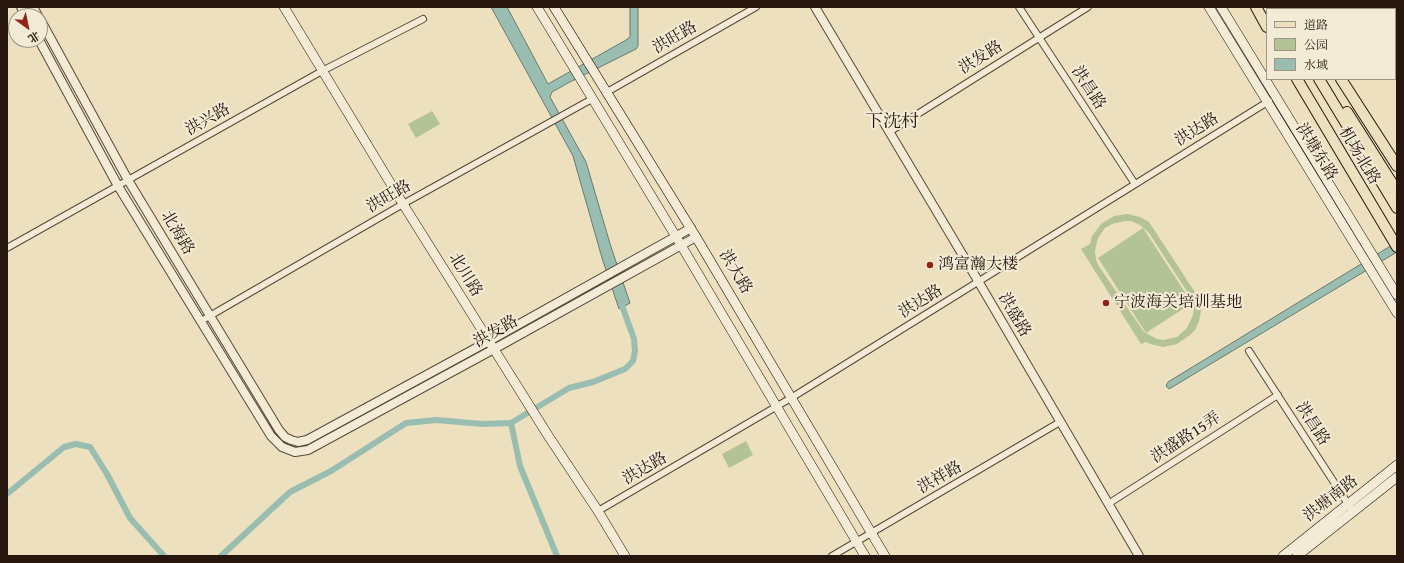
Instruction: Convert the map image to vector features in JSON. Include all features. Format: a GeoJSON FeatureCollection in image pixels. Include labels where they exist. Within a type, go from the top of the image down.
{"type":"FeatureCollection","features":[{"type":"Feature","properties":{"kind":"main road","name":"北川路"},"geometry":{"type":"LineString","coordinates":[[284,7],[403,204],[625,556]]}},
{"type":"Feature","properties":{"kind":"main road","name":"洪大路"},"geometry":{"type":"LineString","coordinates":[[537,7],[676,236],[865,556]]}},
{"type":"Feature","properties":{"kind":"main road","name":"洪大路"},"geometry":{"type":"LineString","coordinates":[[554,7],[696,236],[885,556]]}},
{"type":"Feature","properties":{"kind":"main road","name":"洪塘东路"},"geometry":{"type":"LineString","coordinates":[[1209,7],[1397,313]]}},
{"type":"Feature","properties":{"kind":"main road","name":"洪塘东路"},"geometry":{"type":"LineString","coordinates":[[1221,7],[1266,80]]}},
{"type":"Feature","properties":{"kind":"main road"},"geometry":{"type":"LineString","coordinates":[[1256,7],[1266,25]]}},
{"type":"Feature","properties":{"kind":"main road","name":"洪塘东路"},"geometry":{"type":"LineString","coordinates":[[1266,80],[1397,295]]}},
{"type":"Feature","properties":{"kind":"main road","name":"机场北路"},"geometry":{"type":"LineString","coordinates":[[1298,80],[1397,248]]}},
{"type":"Feature","properties":{"kind":"main road"},"geometry":{"type":"LineString","coordinates":[[1320,80],[1397,208]]}},
{"type":"Feature","properties":{"kind":"main road"},"geometry":{"type":"LineString","coordinates":[[1327,80],[1397,191]]}},
{"type":"Feature","properties":{"kind":"main road","name":"机场北路"},"geometry":{"type":"LineString","coordinates":[[1342,80],[1397,166]]}},
{"type":"Feature","properties":{"kind":"main road","name":"洪塘南路"},"geometry":{"type":"LineString","coordinates":[[1297,556],[1397,466]]}},
{"type":"Feature","properties":{"kind":"main road","name":"洪塘南路"},"geometry":{"type":"LineString","coordinates":[[1283,556],[1397,477]]}},
{"type":"Feature","properties":{"kind":"street","name":"洪旺路"},"geometry":{"type":"LineString","coordinates":[[607,92],[756,7]]}},
{"type":"Feature","properties":{"kind":"street","name":"洪盛路"},"geometry":{"type":"LineString","coordinates":[[815,7],[1139,556]]}},
{"type":"Feature","properties":{"kind":"street","name":"洪昌路"},"geometry":{"type":"LineString","coordinates":[[1019,7],[1135,184]]}},
{"type":"Feature","properties":{"kind":"street","name":"洪发路"},"geometry":{"type":"LineString","coordinates":[[889,132],[1088,7]]}},
{"type":"Feature","properties":{"kind":"street","name":"洪兴路"},"geometry":{"type":"LineString","coordinates":[[7,248],[322,71],[423,19]]}},
{"type":"Feature","properties":{"kind":"street","name":"北海路"},"geometry":{"type":"LineString","coordinates":[[48,34],[128,180],[279,430],[285,437],[291,440],[298,442],[307,440]]}},
{"type":"Feature","properties":{"kind":"street","name":"北海路"},"geometry":{"type":"LineString","coordinates":[[43,48],[118,186],[276,442],[288,450],[295,452],[308,450]]}},
{"type":"Feature","properties":{"kind":"street","name":"洪达路"},"geometry":{"type":"LineString","coordinates":[[598,511],[777,407],[1276,96]]}},
{"type":"Feature","properties":{"kind":"street","name":"洪旺路"},"geometry":{"type":"LineString","coordinates":[[201,321],[403,204],[592,99]]}},
{"type":"Feature","properties":{"kind":"street","name":"洪发路"},"geometry":{"type":"LineString","coordinates":[[308,450],[691,228]]}},
{"type":"Feature","properties":{"kind":"street","name":"洪发路"},"geometry":{"type":"LineString","coordinates":[[307,440],[491,345],[696,236]]}},
{"type":"Feature","properties":{"kind":"street","name":"洪昌路"},"geometry":{"type":"LineString","coordinates":[[1249,351],[1351,508]]}},
{"type":"Feature","properties":{"kind":"street","name":"洪盛路15弄"},"geometry":{"type":"LineString","coordinates":[[1108,504],[1278,395]]}},
{"type":"Feature","properties":{"kind":"street","name":"洪祥路"},"geometry":{"type":"LineString","coordinates":[[832,556],[1060,422]]}},
{"type":"Feature","properties":{"kind":"green space"},"geometry":{"type":"Polygon","coordinates":[[[432,111],[440,124],[416,138],[408,124],[432,111]]]}},
{"type":"Feature","properties":{"kind":"green space"},"geometry":{"type":"Polygon","coordinates":[[[1128,214],[1140,217],[1149,222],[1200,300],[1201,311],[1195,330],[1177,344],[1163,347],[1146,342],[1141,344],[1081,249],[1090,244],[1092,236],[1101,224],[1114,216],[1128,214]],[[1131,221],[1112,224],[1105,228],[1098,238],[1095,251],[1098,265],[1144,332],[1157,339],[1163,340],[1177,337],[1187,328],[1193,315],[1194,308],[1190,296],[1149,233],[1140,225],[1131,221]]]}},
{"type":"Feature","properties":{"kind":"green space"},"geometry":{"type":"Polygon","coordinates":[[[1143,228],[1192,303],[1146,333],[1098,258],[1143,228]]]}},
{"type":"Feature","properties":{"kind":"green space"},"geometry":{"type":"Polygon","coordinates":[[[746,441],[753,455],[729,468],[722,454],[746,441]]]}},
{"type":"Feature","properties":{"kind":"water"},"geometry":{"type":"Polygon","coordinates":[[[491,7],[507,7],[548,84],[630,37],[630,7],[638,7],[638,46],[636,49],[568,83],[552,92],[550,97],[586,162],[611,247],[630,303],[619,309],[602,258],[573,156],[491,7]]]}},
{"type":"Feature","properties":{"kind":"water"},"geometry":{"type":"Polygon","coordinates":[[[1397,242],[1397,252],[1169,389],[1166,386],[1168,382],[1397,242]]]}},
{"type":"Feature","properties":{"kind":"waterway"},"geometry":{"type":"LineString","coordinates":[[221,556],[290,492],[331,471],[406,423],[436,420],[483,424],[511,423],[569,388],[593,382],[625,369],[633,361],[635,351],[634,339],[620,300]]}},
{"type":"Feature","properties":{"kind":"waterway"},"geometry":{"type":"LineString","coordinates":[[511,423],[520,466],[557,556]]}},
{"type":"Feature","properties":{"kind":"waterway"},"geometry":{"type":"LineString","coordinates":[[7,494],[64,447],[76,444],[90,447],[107,474],[130,518],[164,556]]}},
{"type":"Feature","properties":{"kind":"place","name":"鸿富瀚大楼"},"geometry":{"type":"Point","coordinates":[930,265]}},
{"type":"Feature","properties":{"kind":"place","name":"宁波海关培训基地"},"geometry":{"type":"Point","coordinates":[1106,303]}},
{"type":"Feature","properties":{"kind":"district","name":"下沈村"},"geometry":{"type":"Point","coordinates":[892,122]}}]}
